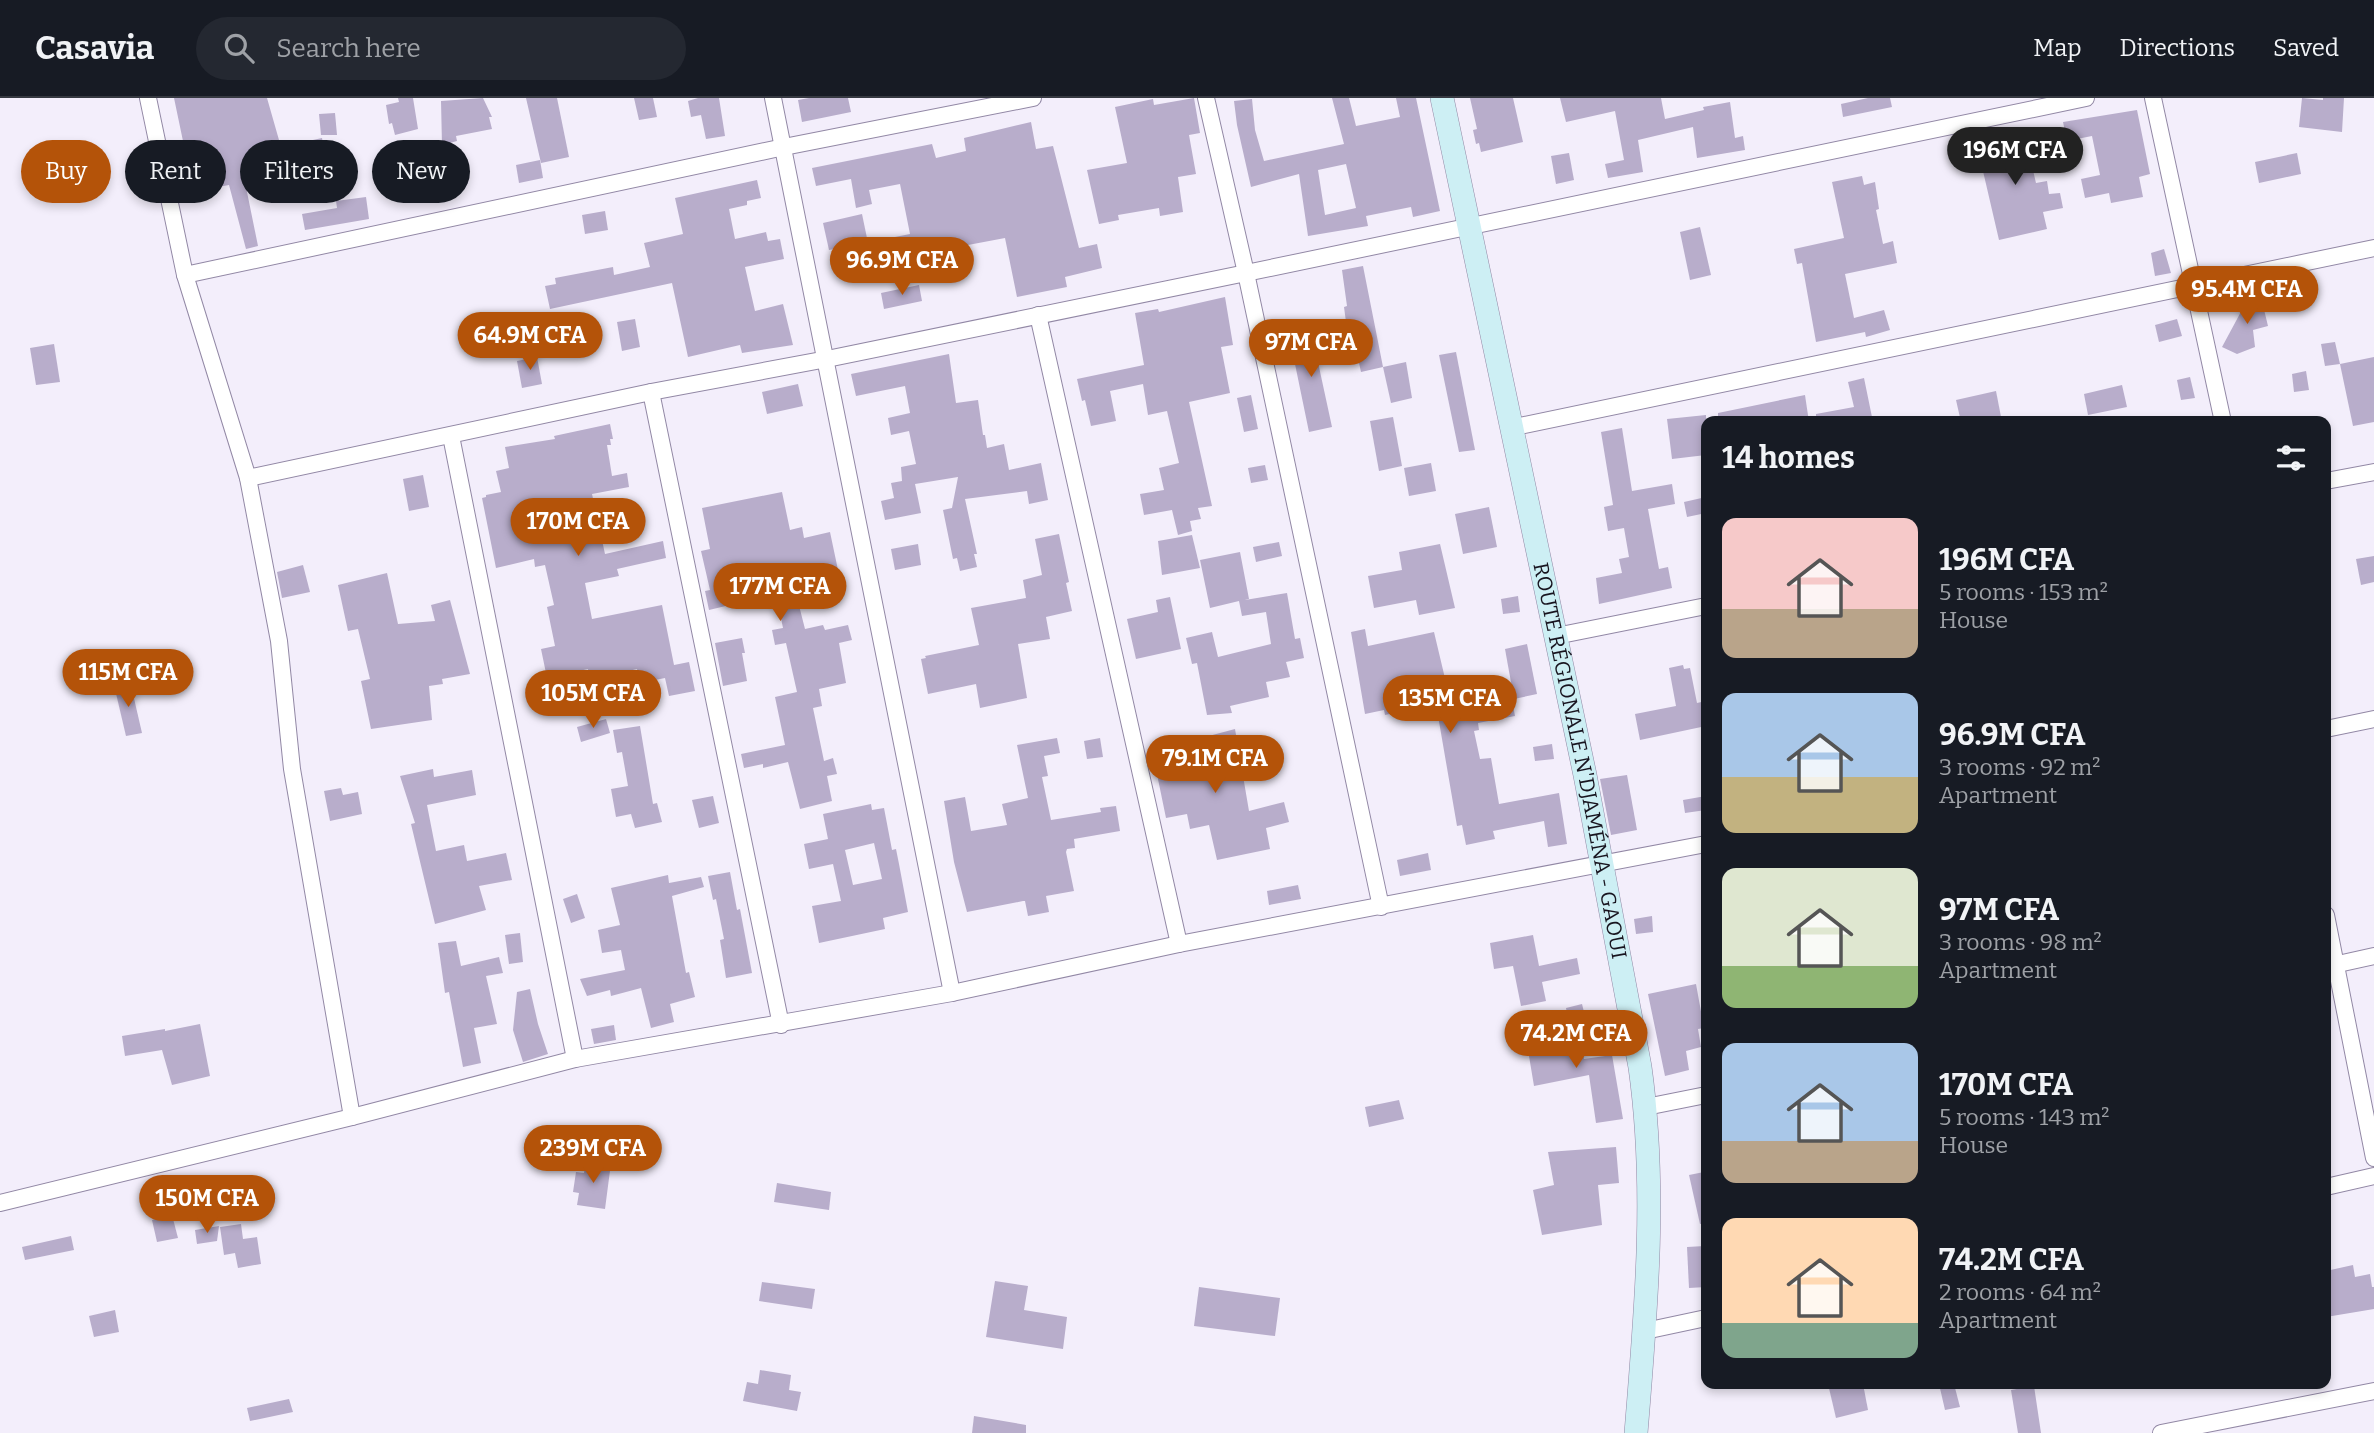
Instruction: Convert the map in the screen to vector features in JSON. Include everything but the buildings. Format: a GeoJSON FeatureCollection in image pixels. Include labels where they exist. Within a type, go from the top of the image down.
{"type":"FeatureCollection","features":[{"type":"Feature","properties":{"kind":"street"},"geometry":{"type":"LineString","coordinates":[[148,98],[185,275],[248,478],[279,641],[292,769],[352,1117]]}},
{"type":"Feature","properties":{"kind":"street"},"geometry":{"type":"LineString","coordinates":[[773,98],[952,993]]}},
{"type":"Feature","properties":{"kind":"street"},"geometry":{"type":"LineString","coordinates":[[185,275],[784,147],[1033,98]]}},
{"type":"Feature","properties":{"kind":"street"},"geometry":{"type":"LineString","coordinates":[[1206,98],[1381,906]]}},
{"type":"Feature","properties":{"kind":"street","name":"ROUTE RÉGIONALE N'DJAMÉNA - GAOUI"},"geometry":{"type":"LineString","coordinates":[[1442,98],[1602,863],[1646,1107],[1649,1166],[1645,1331],[1636,1433]]}},
{"type":"Feature","properties":{"kind":"street"},"geometry":{"type":"LineString","coordinates":[[248,478],[651,392],[827,359],[1468,228],[2086,98]]}},
{"type":"Feature","properties":{"kind":"street"},"geometry":{"type":"LineString","coordinates":[[2153,98],[2222,416]]}},
{"type":"Feature","properties":{"kind":"street"},"geometry":{"type":"LineString","coordinates":[[1510,428],[2374,248]]}},
{"type":"Feature","properties":{"kind":"street"},"geometry":{"type":"LineString","coordinates":[[1038,315],[1179,944]]}},
{"type":"Feature","properties":{"kind":"street"},"geometry":{"type":"LineString","coordinates":[[651,392],[781,1025]]}},
{"type":"Feature","properties":{"kind":"street"},"geometry":{"type":"LineString","coordinates":[[451,436],[575,1059]]}},
{"type":"Feature","properties":{"kind":"street"},"geometry":{"type":"LineString","coordinates":[[2331,480],[2374,472]]}},
{"type":"Feature","properties":{"kind":"street"},"geometry":{"type":"LineString","coordinates":[[1556,636],[1701,607]]}},
{"type":"Feature","properties":{"kind":"street"},"geometry":{"type":"LineString","coordinates":[[2331,728],[2374,719]]}},
{"type":"Feature","properties":{"kind":"street"},"geometry":{"type":"LineString","coordinates":[[0,1203],[575,1059],[952,993],[1179,944],[1701,845]]}},
{"type":"Feature","properties":{"kind":"street"},"geometry":{"type":"LineString","coordinates":[[2374,956],[2331,966],[2374,1158]]}},
{"type":"Feature","properties":{"kind":"street"},"geometry":{"type":"LineString","coordinates":[[1646,1107],[1701,1096]]}},
{"type":"Feature","properties":{"kind":"street"},"geometry":{"type":"LineString","coordinates":[[2331,1186],[2374,1177]]}},
{"type":"Feature","properties":{"kind":"street"},"geometry":{"type":"LineString","coordinates":[[1645,1331],[1701,1319]]}},
{"type":"Feature","properties":{"kind":"street"},"geometry":{"type":"LineString","coordinates":[[2161,1433],[2374,1391]]}}]}
